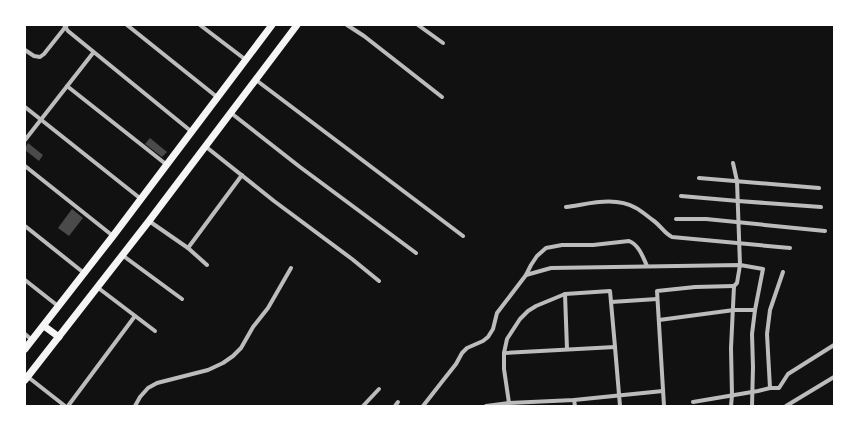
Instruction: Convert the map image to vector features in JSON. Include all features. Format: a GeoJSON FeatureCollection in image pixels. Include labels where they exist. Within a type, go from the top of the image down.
{"type":"FeatureCollection","features":[{"type":"Feature","properties":{"kind":"main road"},"geometry":{"type":"LineString","coordinates":[[25,349],[113,236],[272,25]]}},
{"type":"Feature","properties":{"kind":"main road"},"geometry":{"type":"LineString","coordinates":[[26,379],[149,221],[297,25]]}},
{"type":"Feature","properties":{"kind":"main road"},"geometry":{"type":"LineString","coordinates":[[44,326],[59,337]]}},
{"type":"Feature","properties":{"kind":"street"},"geometry":{"type":"LineString","coordinates":[[127,25],[218,97]]}},
{"type":"Feature","properties":{"kind":"street"},"geometry":{"type":"LineString","coordinates":[[200,25],[246,60]]}},
{"type":"Feature","properties":{"kind":"street"},"geometry":{"type":"LineString","coordinates":[[348,25],[442,97]]}},
{"type":"Feature","properties":{"kind":"street"},"geometry":{"type":"LineString","coordinates":[[418,25],[443,43]]}},
{"type":"Feature","properties":{"kind":"street"},"geometry":{"type":"LineString","coordinates":[[25,50],[34,56],[40,57],[66,26],[68,31],[192,132]]}},
{"type":"Feature","properties":{"kind":"street"},"geometry":{"type":"LineString","coordinates":[[25,140],[93,52]]}},
{"type":"Feature","properties":{"kind":"street"},"geometry":{"type":"LineString","coordinates":[[256,80],[463,236]]}},
{"type":"Feature","properties":{"kind":"street"},"geometry":{"type":"LineString","coordinates":[[67,86],[167,165]]}},
{"type":"Feature","properties":{"kind":"street"},"geometry":{"type":"LineString","coordinates":[[25,107],[141,199]]}},
{"type":"Feature","properties":{"kind":"street"},"geometry":{"type":"LineString","coordinates":[[230,113],[416,253]]}},
{"type":"Feature","properties":{"kind":"street"},"geometry":{"type":"LineString","coordinates":[[205,146],[379,281]]}},
{"type":"Feature","properties":{"kind":"street"},"geometry":{"type":"LineString","coordinates":[[731,406],[731,348],[734,286],[737,283],[740,265],[737,223],[737,181],[733,163]]}},
{"type":"Feature","properties":{"kind":"street"},"geometry":{"type":"LineString","coordinates":[[25,166],[113,236]]}},
{"type":"Feature","properties":{"kind":"street"},"geometry":{"type":"LineString","coordinates":[[188,248],[242,175]]}},
{"type":"Feature","properties":{"kind":"street"},"geometry":{"type":"LineString","coordinates":[[699,178],[819,188]]}},
{"type":"Feature","properties":{"kind":"street"},"geometry":{"type":"LineString","coordinates":[[681,196],[821,207]]}},
{"type":"Feature","properties":{"kind":"street"},"geometry":{"type":"LineString","coordinates":[[566,207],[607,201],[626,204],[637,208],[656,222],[667,235],[672,237],[790,248]]}},
{"type":"Feature","properties":{"kind":"street"},"geometry":{"type":"LineString","coordinates":[[676,219],[706,219],[825,231]]}},
{"type":"Feature","properties":{"kind":"street"},"geometry":{"type":"LineString","coordinates":[[149,221],[188,248],[207,265]]}},
{"type":"Feature","properties":{"kind":"street"},"geometry":{"type":"LineString","coordinates":[[25,226],[84,273]]}},
{"type":"Feature","properties":{"kind":"street"},"geometry":{"type":"LineString","coordinates":[[423,406],[456,364],[462,353],[467,348],[483,341],[488,337],[493,329],[497,313],[526,275],[537,256],[546,248],[569,244],[593,245],[629,242],[634,243],[638,248],[647,266]]}},
{"type":"Feature","properties":{"kind":"street"},"geometry":{"type":"LineString","coordinates":[[122,255],[182,299]]}},
{"type":"Feature","properties":{"kind":"street"},"geometry":{"type":"LineString","coordinates":[[526,275],[551,268],[740,265],[763,269],[752,334],[752,406]]}},
{"type":"Feature","properties":{"kind":"street"},"geometry":{"type":"LineString","coordinates":[[135,406],[148,388],[157,383],[208,370],[223,363],[233,356],[241,348],[253,327],[268,308],[291,268]]}},
{"type":"Feature","properties":{"kind":"street"},"geometry":{"type":"LineString","coordinates":[[770,388],[767,334],[770,310],[783,272]]}},
{"type":"Feature","properties":{"kind":"street"},"geometry":{"type":"LineString","coordinates":[[25,280],[58,306]]}},
{"type":"Feature","properties":{"kind":"street"},"geometry":{"type":"LineString","coordinates":[[664,406],[657,291],[695,287],[734,286]]}},
{"type":"Feature","properties":{"kind":"street"},"geometry":{"type":"LineString","coordinates":[[97,287],[155,331]]}},
{"type":"Feature","properties":{"kind":"street"},"geometry":{"type":"LineString","coordinates":[[509,403],[504,369],[504,353],[507,339],[520,319],[536,306],[565,294],[610,291],[620,406]]}},
{"type":"Feature","properties":{"kind":"street"},"geometry":{"type":"LineString","coordinates":[[565,294],[567,349]]}},
{"type":"Feature","properties":{"kind":"street"},"geometry":{"type":"LineString","coordinates":[[611,302],[657,299]]}},
{"type":"Feature","properties":{"kind":"street"},"geometry":{"type":"LineString","coordinates":[[659,320],[734,310],[755,310]]}},
{"type":"Feature","properties":{"kind":"street"},"geometry":{"type":"LineString","coordinates":[[26,379],[66,406],[135,316]]}},
{"type":"Feature","properties":{"kind":"street"},"geometry":{"type":"LineString","coordinates":[[25,334],[32,340]]}},
{"type":"Feature","properties":{"kind":"street"},"geometry":{"type":"LineString","coordinates":[[693,402],[770,388],[778,388],[788,374],[834,345]]}},
{"type":"Feature","properties":{"kind":"street"},"geometry":{"type":"LineString","coordinates":[[504,353],[616,347]]}},
{"type":"Feature","properties":{"kind":"street"},"geometry":{"type":"LineString","coordinates":[[786,406],[834,377]]}},
{"type":"Feature","properties":{"kind":"street"},"geometry":{"type":"LineString","coordinates":[[363,406],[379,389]]}},
{"type":"Feature","properties":{"kind":"street"},"geometry":{"type":"LineString","coordinates":[[486,406],[663,392]]}},
{"type":"Feature","properties":{"kind":"street"},"geometry":{"type":"LineString","coordinates":[[574,400],[575,406]]}},
{"type":"Feature","properties":{"kind":"building"},"geometry":{"type":"Polygon","coordinates":[[[150,138],[167,152],[162,157],[145,144],[150,138]]]}},
{"type":"Feature","properties":{"kind":"building"},"geometry":{"type":"Polygon","coordinates":[[[28,143],[43,155],[39,161],[25,150],[28,143]]]}},
{"type":"Feature","properties":{"kind":"building"},"geometry":{"type":"Polygon","coordinates":[[[72,209],[83,218],[69,236],[58,228],[72,209]]]}}]}
